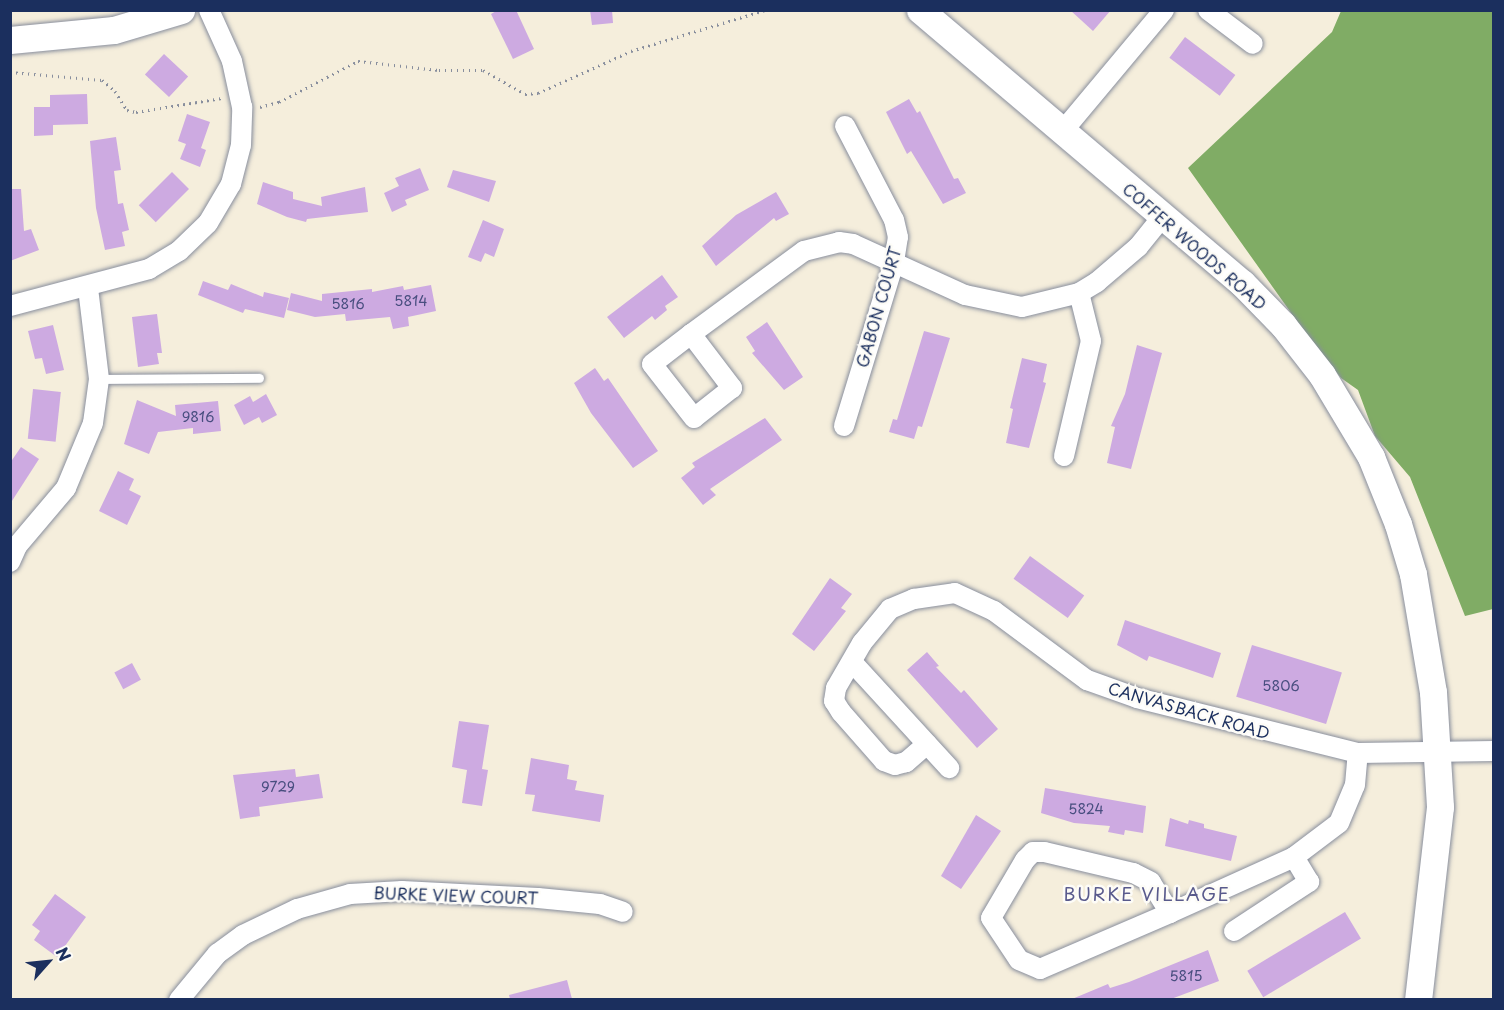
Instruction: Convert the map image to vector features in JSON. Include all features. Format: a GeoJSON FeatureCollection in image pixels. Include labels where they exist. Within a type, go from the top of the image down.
{"type":"FeatureCollection","features":[{"type":"Feature","properties":{"kind":"street"},"geometry":{"type":"LineString","coordinates":[[10,40],[102,32],[181,10]]}},
{"type":"Feature","properties":{"kind":"street"},"geometry":{"type":"LineString","coordinates":[[10,306],[88,288],[149,269],[179,251],[208,223],[231,184],[241,145],[243,107],[232,62],[209,10]]}},
{"type":"Feature","properties":{"kind":"street","name":"COFFER WOODS ROAD"},"geometry":{"type":"LineString","coordinates":[[920,10],[1242,283],[1283,326],[1322,375],[1371,457],[1398,524],[1413,574],[1426,633],[1438,751],[1437,855],[1418,999]]}},
{"type":"Feature","properties":{"kind":"street"},"geometry":{"type":"LineString","coordinates":[[1062,132],[1164,10]]}},
{"type":"Feature","properties":{"kind":"street"},"geometry":{"type":"LineString","coordinates":[[1208,10],[1253,44]]}},
{"type":"Feature","properties":{"kind":"street","name":"GABON COURT"},"geometry":{"type":"LineString","coordinates":[[844,426],[894,262],[898,237],[894,220],[845,126]]}},
{"type":"Feature","properties":{"kind":"street"},"geometry":{"type":"LineString","coordinates":[[691,334],[782,266],[821,245],[853,244],[965,295],[1022,307],[1079,293],[1116,268],[1163,216]]}},
{"type":"Feature","properties":{"kind":"street"},"geometry":{"type":"LineString","coordinates":[[10,562],[17,546],[66,488],[78,465],[93,423],[99,379],[88,288]]}},
{"type":"Feature","properties":{"kind":"street"},"geometry":{"type":"LineString","coordinates":[[1064,456],[1091,341],[1079,293]]}},
{"type":"Feature","properties":{"kind":"street","name":"CANVASBACK ROAD"},"geometry":{"type":"LineString","coordinates":[[927,744],[906,762],[895,765],[884,761],[834,701],[836,688],[862,643],[890,609],[914,599],[955,593],[994,612],[1087,680],[1137,698],[1358,753],[1494,751]]}},
{"type":"Feature","properties":{"kind":"street"},"geometry":{"type":"LineString","coordinates":[[852,662],[949,768]]}},
{"type":"Feature","properties":{"kind":"street"},"geometry":{"type":"LineString","coordinates":[[1170,913],[1151,882],[1133,873],[1044,852],[1032,852],[1025,860],[992,918],[1018,960],[1040,969],[1170,913],[1294,857],[1339,823],[1355,785],[1358,753]]}},
{"type":"Feature","properties":{"kind":"street"},"geometry":{"type":"LineString","coordinates":[[1234,931],[1309,882],[1294,857]]}},
{"type":"Feature","properties":{"kind":"street","name":"BURKE VIEW COURT"},"geometry":{"type":"LineString","coordinates":[[178,999],[217,954],[243,935],[297,909],[350,894],[402,891],[538,898],[600,904],[623,912]]}},
{"type":"Feature","properties":{"kind":"lane"},"geometry":{"type":"LineString","coordinates":[[99,379],[258,378]]}},
{"type":"Feature","properties":{"kind":"path"},"geometry":{"type":"LineString","coordinates":[[258,107],[279,102],[358,61],[439,70],[483,70],[525,94],[538,93],[631,51],[765,10]]}},
{"type":"Feature","properties":{"kind":"path"},"geometry":{"type":"LineString","coordinates":[[10,72],[102,81],[115,91],[127,110],[136,112],[229,97]]}},
{"type":"Feature","properties":{"kind":"green space"},"geometry":{"type":"Polygon","coordinates":[[[1341,11],[1493,11],[1493,609],[1465,616],[1410,477],[1375,436],[1358,390],[1341,378],[1299,324],[1188,168],[1332,32],[1341,11]]]}},
{"type":"Feature","properties":{"kind":"building"},"geometry":{"type":"Polygon","coordinates":[[[498,10],[516,10],[534,49],[513,59],[491,14],[498,10]]]}},
{"type":"Feature","properties":{"kind":"building"},"geometry":{"type":"Polygon","coordinates":[[[590,10],[612,10],[613,23],[592,25],[590,10]]]}},
{"type":"Feature","properties":{"kind":"building"},"geometry":{"type":"Polygon","coordinates":[[[1070,10],[1111,10],[1093,31],[1070,10]]]}},
{"type":"Feature","properties":{"kind":"building"},"geometry":{"type":"Polygon","coordinates":[[[1185,37],[1235,75],[1220,96],[1169,58],[1185,37]]]}},
{"type":"Feature","properties":{"kind":"building"},"geometry":{"type":"Polygon","coordinates":[[[164,54],[188,77],[169,97],[145,74],[164,54]]]}},
{"type":"Feature","properties":{"kind":"building"},"geometry":{"type":"Polygon","coordinates":[[[87,94],[88,124],[53,125],[53,135],[34,136],[34,107],[50,107],[50,95],[87,94]]]}},
{"type":"Feature","properties":{"kind":"building"},"geometry":{"type":"Polygon","coordinates":[[[909,99],[917,113],[920,111],[954,179],[958,178],[966,193],[943,204],[911,151],[907,154],[886,112],[909,99]]]}},
{"type":"Feature","properties":{"kind":"building"},"geometry":{"type":"Polygon","coordinates":[[[187,114],[210,122],[201,148],[206,150],[200,167],[180,159],[186,144],[178,141],[187,114]]]}},
{"type":"Feature","properties":{"kind":"building"},"geometry":{"type":"Polygon","coordinates":[[[116,137],[121,170],[114,171],[118,204],[123,203],[129,230],[122,232],[125,246],[105,250],[96,208],[90,141],[116,137]]]}},
{"type":"Feature","properties":{"kind":"building"},"geometry":{"type":"Polygon","coordinates":[[[420,168],[429,190],[405,200],[407,205],[392,212],[384,193],[399,186],[395,178],[420,168]]]}},
{"type":"Feature","properties":{"kind":"building"},"geometry":{"type":"Polygon","coordinates":[[[453,170],[496,181],[489,202],[447,187],[453,170]]]}},
{"type":"Feature","properties":{"kind":"building"},"geometry":{"type":"Polygon","coordinates":[[[172,172],[189,189],[156,222],[139,205],[172,172]]]}},
{"type":"Feature","properties":{"kind":"building"},"geometry":{"type":"Polygon","coordinates":[[[263,182],[293,192],[293,199],[322,206],[321,197],[365,187],[368,212],[307,219],[306,222],[287,217],[257,204],[263,182]]]}},
{"type":"Feature","properties":{"kind":"building"},"geometry":{"type":"Polygon","coordinates":[[[10,189],[21,189],[24,231],[31,229],[39,250],[10,261],[10,189]]]}},
{"type":"Feature","properties":{"kind":"building"},"geometry":{"type":"Polygon","coordinates":[[[776,192],[789,214],[776,221],[774,218],[716,266],[702,246],[736,215],[776,192]]]}},
{"type":"Feature","properties":{"kind":"building"},"geometry":{"type":"Polygon","coordinates":[[[483,220],[504,229],[494,257],[485,253],[481,262],[468,257],[483,220]]]}},
{"type":"Feature","properties":{"kind":"building"},"geometry":{"type":"Polygon","coordinates":[[[662,275],[678,297],[665,306],[667,310],[655,320],[652,316],[624,338],[607,317],[662,275]]]}},
{"type":"Feature","properties":{"kind":"building"},"geometry":{"type":"Polygon","coordinates":[[[203,281],[228,290],[231,284],[263,297],[264,292],[289,298],[284,318],[245,309],[243,313],[198,295],[203,281]]]}},
{"type":"Feature","properties":{"kind":"building"},"geometry":{"type":"Polygon","coordinates":[[[431,285],[436,311],[408,317],[409,326],[393,329],[390,317],[346,321],[345,314],[315,317],[287,310],[291,293],[322,301],[322,294],[372,289],[372,292],[403,286],[404,290],[431,285]]]}},
{"type":"Feature","properties":{"kind":"building"},"geometry":{"type":"Polygon","coordinates":[[[157,314],[162,353],[157,353],[159,364],[138,367],[132,317],[157,314]]]}},
{"type":"Feature","properties":{"kind":"building"},"geometry":{"type":"Polygon","coordinates":[[[767,322],[803,377],[784,390],[752,353],[755,351],[746,337],[767,322]]]}},
{"type":"Feature","properties":{"kind":"building"},"geometry":{"type":"Polygon","coordinates":[[[53,325],[64,370],[46,374],[42,358],[35,359],[28,331],[53,325]]]}},
{"type":"Feature","properties":{"kind":"building"},"geometry":{"type":"Polygon","coordinates":[[[924,331],[950,338],[922,427],[918,426],[914,439],[889,432],[893,419],[897,420],[924,331]]]}},
{"type":"Feature","properties":{"kind":"building"},"geometry":{"type":"Polygon","coordinates":[[[1137,345],[1162,353],[1131,469],[1107,463],[1115,427],[1111,426],[1125,394],[1137,345]]]}},
{"type":"Feature","properties":{"kind":"building"},"geometry":{"type":"Polygon","coordinates":[[[1022,358],[1047,364],[1043,382],[1046,383],[1029,448],[1006,443],[1013,409],[1010,408],[1022,358]]]}},
{"type":"Feature","properties":{"kind":"building"},"geometry":{"type":"Polygon","coordinates":[[[595,368],[604,381],[608,378],[658,451],[633,468],[591,413],[574,383],[595,368]]]}},
{"type":"Feature","properties":{"kind":"building"},"geometry":{"type":"Polygon","coordinates":[[[33,389],[61,392],[56,442],[28,439],[33,389]]]}},
{"type":"Feature","properties":{"kind":"building"},"geometry":{"type":"Polygon","coordinates":[[[266,394],[277,415],[262,423],[259,417],[244,425],[234,405],[250,396],[253,402],[266,394]]]}},
{"type":"Feature","properties":{"kind":"building"},"geometry":{"type":"Polygon","coordinates":[[[137,400],[176,416],[175,405],[218,401],[221,431],[193,434],[193,428],[158,432],[149,454],[124,444],[137,400]]]}},
{"type":"Feature","properties":{"kind":"building"},"geometry":{"type":"Polygon","coordinates":[[[765,418],[782,440],[710,489],[716,495],[703,505],[681,478],[695,467],[692,463],[765,418]]]}},
{"type":"Feature","properties":{"kind":"building"},"geometry":{"type":"Polygon","coordinates":[[[21,447],[39,459],[10,504],[10,463],[21,447]]]}},
{"type":"Feature","properties":{"kind":"building"},"geometry":{"type":"Polygon","coordinates":[[[118,471],[134,479],[129,490],[141,496],[127,525],[99,511],[118,471]]]}},
{"type":"Feature","properties":{"kind":"building"},"geometry":{"type":"Polygon","coordinates":[[[1030,556],[1084,595],[1068,618],[1014,579],[1030,556]]]}},
{"type":"Feature","properties":{"kind":"building"},"geometry":{"type":"Polygon","coordinates":[[[830,578],[852,594],[841,608],[846,611],[814,651],[792,634],[830,578]]]}},
{"type":"Feature","properties":{"kind":"building"},"geometry":{"type":"Polygon","coordinates":[[[1125,620],[1221,653],[1213,678],[1149,656],[1147,661],[1117,645],[1125,620]]]}},
{"type":"Feature","properties":{"kind":"building"},"geometry":{"type":"Polygon","coordinates":[[[1252,645],[1342,672],[1326,724],[1236,697],[1252,645]]]}},
{"type":"Feature","properties":{"kind":"building"},"geometry":{"type":"Polygon","coordinates":[[[927,652],[939,666],[936,667],[961,693],[964,690],[998,729],[977,748],[907,670],[927,652]]]}},
{"type":"Feature","properties":{"kind":"building"},"geometry":{"type":"Polygon","coordinates":[[[132,663],[141,680],[123,689],[114,672],[132,663]]]}},
{"type":"Feature","properties":{"kind":"building"},"geometry":{"type":"Polygon","coordinates":[[[459,721],[489,725],[482,769],[488,770],[482,806],[462,803],[467,770],[452,767],[459,721]]]}},
{"type":"Feature","properties":{"kind":"building"},"geometry":{"type":"Polygon","coordinates":[[[531,758],[569,765],[567,779],[577,781],[575,790],[604,795],[600,822],[532,811],[535,795],[525,794],[531,758]]]}},
{"type":"Feature","properties":{"kind":"building"},"geometry":{"type":"Polygon","coordinates":[[[295,769],[296,777],[319,774],[323,798],[259,807],[260,816],[240,819],[233,775],[295,769]]]}},
{"type":"Feature","properties":{"kind":"building"},"geometry":{"type":"Polygon","coordinates":[[[1045,788],[1146,806],[1143,833],[1125,830],[1124,835],[1108,832],[1110,826],[1074,823],[1041,813],[1045,788]]]}},
{"type":"Feature","properties":{"kind":"building"},"geometry":{"type":"Polygon","coordinates":[[[976,815],[1001,831],[961,889],[941,876],[976,815]]]}},
{"type":"Feature","properties":{"kind":"building"},"geometry":{"type":"Polygon","coordinates":[[[1170,818],[1188,824],[1189,820],[1204,824],[1204,828],[1237,836],[1231,861],[1165,846],[1170,818]]]}},
{"type":"Feature","properties":{"kind":"building"},"geometry":{"type":"Polygon","coordinates":[[[55,894],[86,917],[57,957],[34,940],[40,931],[32,925],[55,894]]]}},
{"type":"Feature","properties":{"kind":"building"},"geometry":{"type":"Polygon","coordinates":[[[1345,912],[1361,939],[1263,997],[1247,971],[1345,912]]]}},
{"type":"Feature","properties":{"kind":"building"},"geometry":{"type":"Polygon","coordinates":[[[1208,950],[1219,981],[1171,999],[1072,999],[1108,984],[1110,988],[1129,982],[1208,950]]]}},
{"type":"Feature","properties":{"kind":"building"},"geometry":{"type":"Polygon","coordinates":[[[567,980],[572,999],[510,999],[509,995],[567,980]]]}},
{"type":"Feature","properties":{"kind":"district","name":"BURKE VILLAGE"},"geometry":{"type":"Point","coordinates":[1147,894]}}]}
